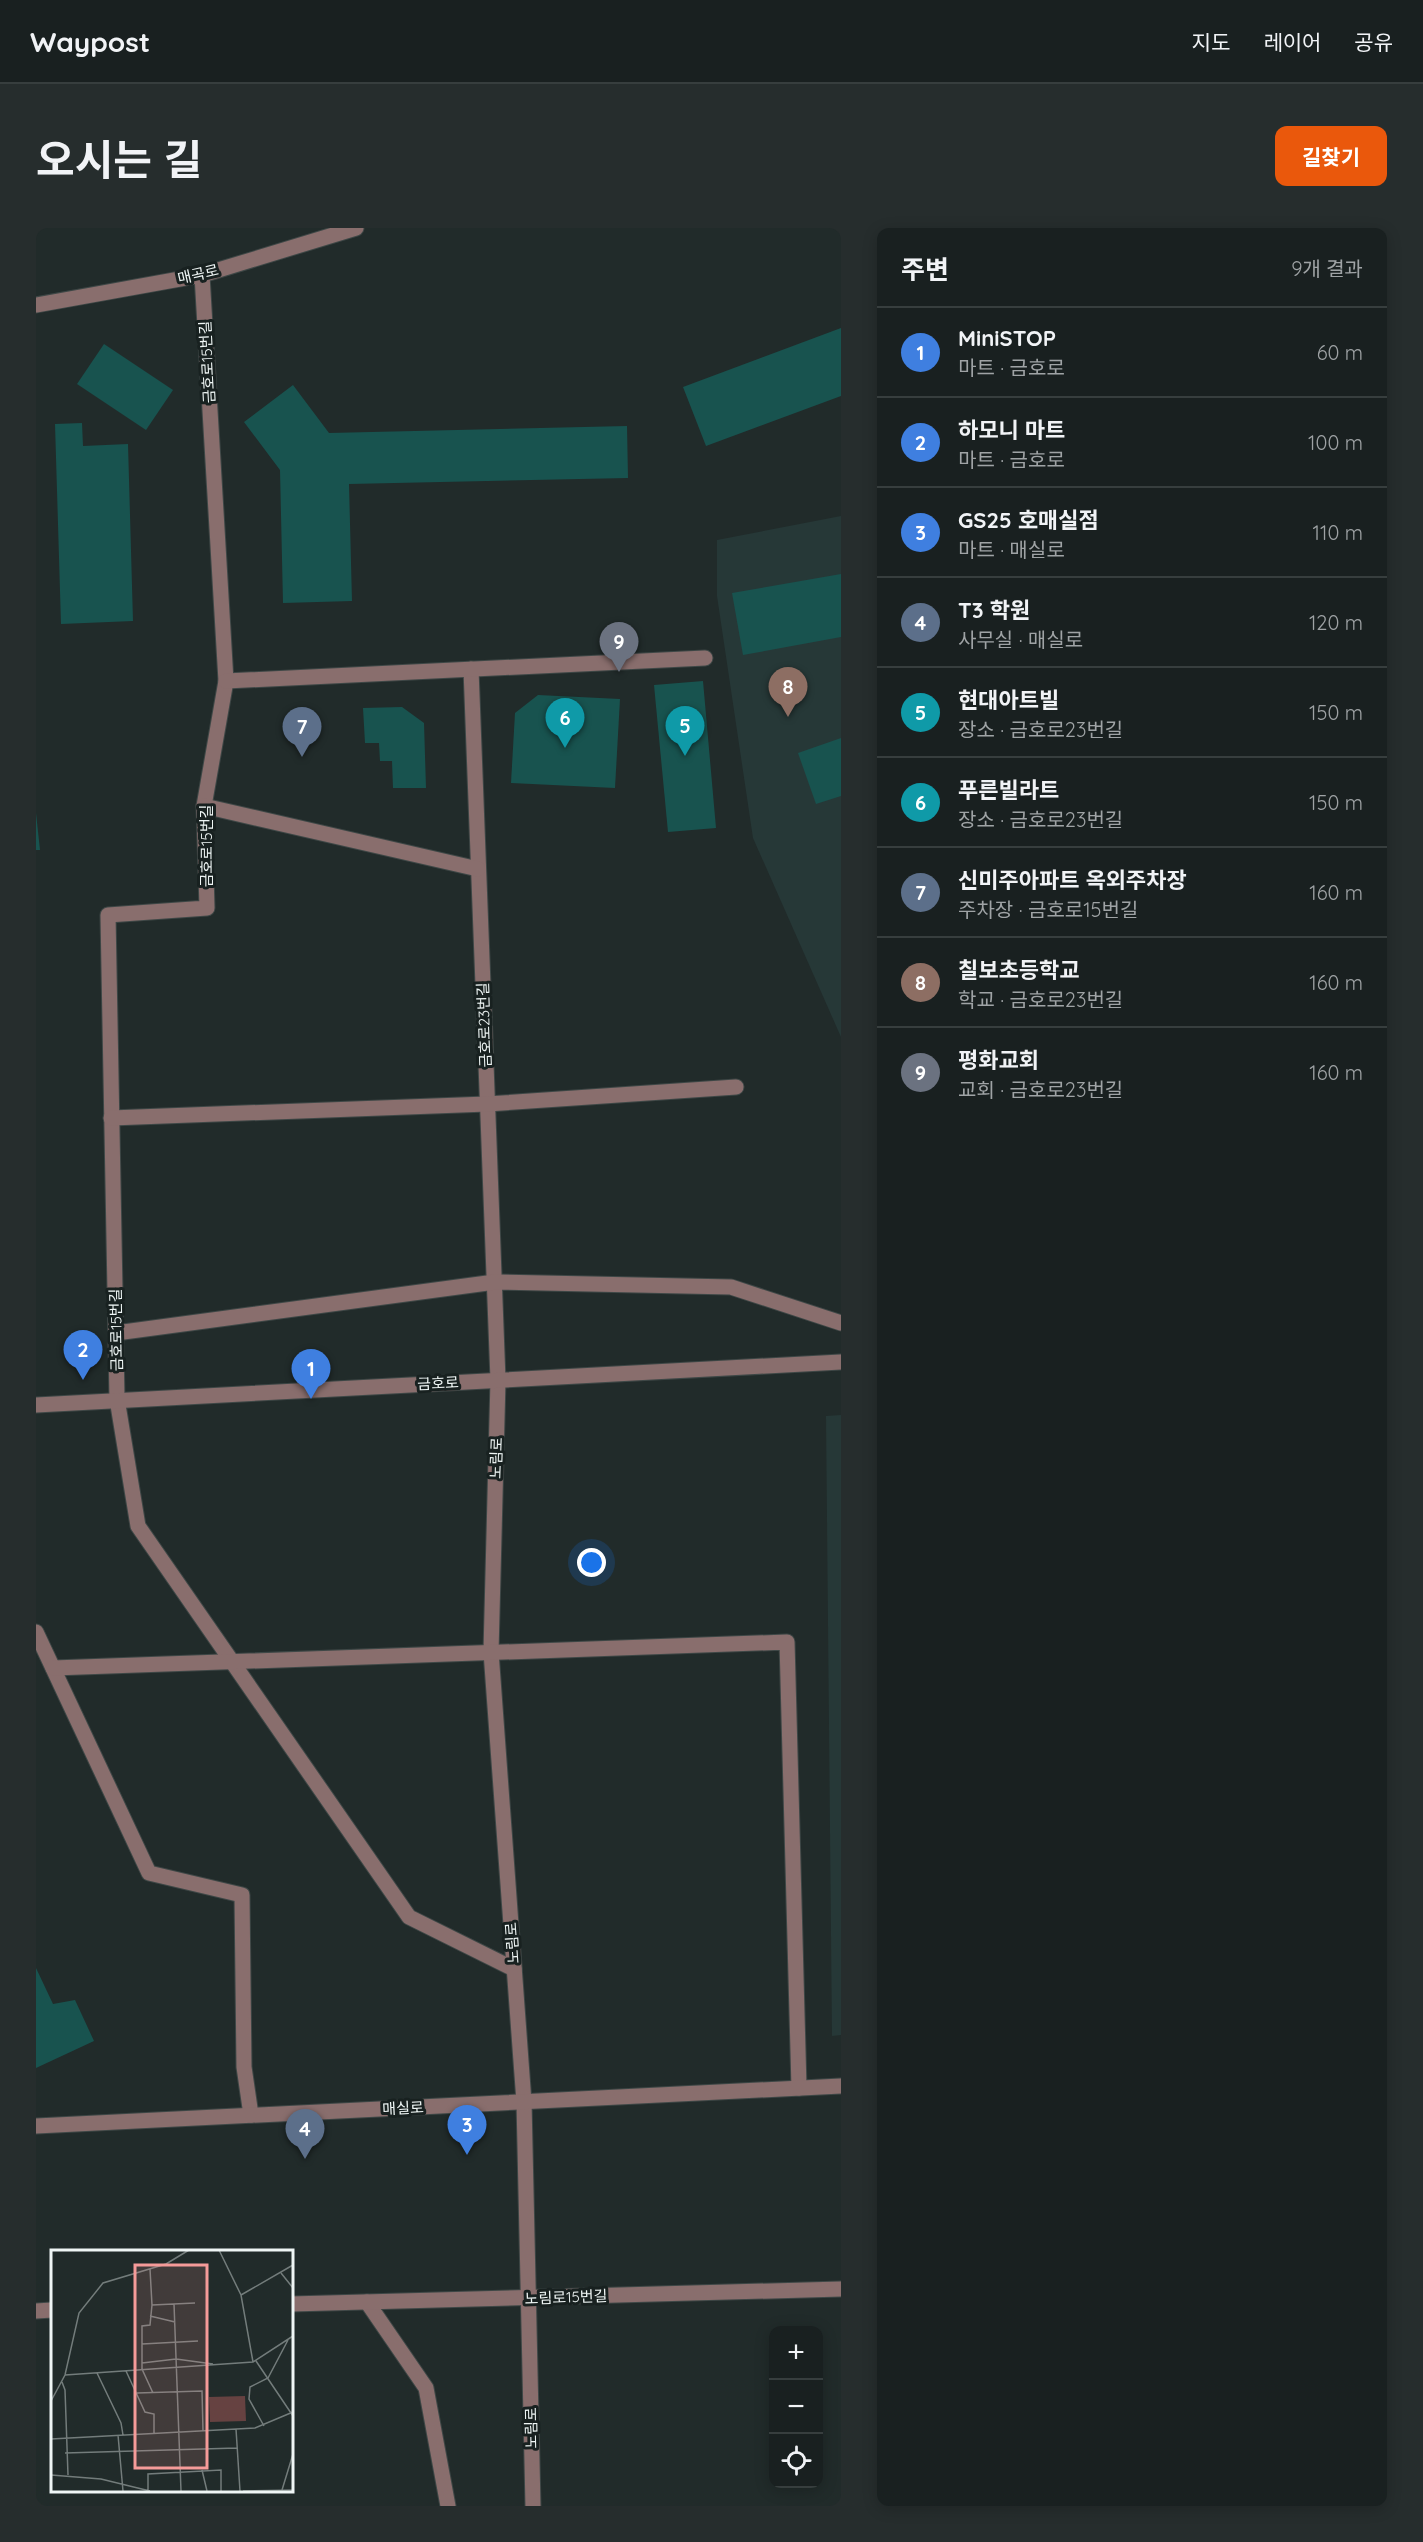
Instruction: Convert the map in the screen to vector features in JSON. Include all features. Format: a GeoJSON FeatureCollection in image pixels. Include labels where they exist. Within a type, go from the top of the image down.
{"type":"FeatureCollection","features":[{"type":"Feature","properties":{"kind":"street","name":"매곡로"},"geometry":{"type":"LineString","coordinates":[[36,305],[202,275],[356,228]]}},
{"type":"Feature","properties":{"kind":"street","name":"금호로15번길"},"geometry":{"type":"LineString","coordinates":[[202,275],[226,681],[204,806],[207,908],[108,915],[117,1399],[138,1526],[409,1917],[514,1969]]}},
{"type":"Feature","properties":{"kind":"street"},"geometry":{"type":"LineString","coordinates":[[226,681],[705,658]]}},
{"type":"Feature","properties":{"kind":"street","name":"금호로23번길"},"geometry":{"type":"LineString","coordinates":[[471,669],[498,1380]]}},
{"type":"Feature","properties":{"kind":"street"},"geometry":{"type":"LineString","coordinates":[[204,806],[478,869]]}},
{"type":"Feature","properties":{"kind":"street"},"geometry":{"type":"LineString","coordinates":[[111,1118],[488,1104],[736,1087]]}},
{"type":"Feature","properties":{"kind":"street"},"geometry":{"type":"LineString","coordinates":[[116,1333],[495,1282],[731,1287],[841,1323]]}},
{"type":"Feature","properties":{"kind":"street","name":"금호로"},"geometry":{"type":"LineString","coordinates":[[36,1405],[841,1362]]}},
{"type":"Feature","properties":{"kind":"street","name":"노림로"},"geometry":{"type":"LineString","coordinates":[[498,1380],[491,1652],[524,2102],[533,2506]]}},
{"type":"Feature","properties":{"kind":"street"},"geometry":{"type":"LineString","coordinates":[[36,1632],[149,1873],[242,1895],[244,2067],[251,2115]]}},
{"type":"Feature","properties":{"kind":"street"},"geometry":{"type":"LineString","coordinates":[[53,1668],[786,1642],[800,2088]]}},
{"type":"Feature","properties":{"kind":"street","name":"매실로"},"geometry":{"type":"LineString","coordinates":[[36,2126],[841,2086]]}},
{"type":"Feature","properties":{"kind":"street","name":"노림로15번길"},"geometry":{"type":"LineString","coordinates":[[292,2304],[841,2289]]}},
{"type":"Feature","properties":{"kind":"street"},"geometry":{"type":"LineString","coordinates":[[367,2302],[426,2388],[448,2506]]}},
{"type":"Feature","properties":{"kind":"street"},"geometry":{"type":"LineString","coordinates":[[36,2311],[51,2310]]}},
{"type":"Feature","properties":{"kind":"shaded area"},"geometry":{"type":"Polygon","coordinates":[[[841,516],[841,1037],[753,838],[717,596],[717,540],[841,516]]]}},
{"type":"Feature","properties":{"kind":"shaded area"},"geometry":{"type":"Polygon","coordinates":[[[841,1415],[841,2035],[832,2036],[826,1416],[841,1415]]]}},
{"type":"Feature","properties":{"kind":"building"},"geometry":{"type":"Polygon","coordinates":[[[841,328],[841,396],[706,446],[683,387],[841,328]]]}},
{"type":"Feature","properties":{"kind":"building"},"geometry":{"type":"Polygon","coordinates":[[[104,344],[173,390],[146,430],[77,384],[104,344]]]}},
{"type":"Feature","properties":{"kind":"building"},"geometry":{"type":"Polygon","coordinates":[[[293,385],[329,433],[627,426],[628,478],[349,484],[352,601],[283,603],[280,470],[244,422],[293,385]]]}},
{"type":"Feature","properties":{"kind":"building"},"geometry":{"type":"Polygon","coordinates":[[[82,423],[83,446],[128,444],[133,621],[61,624],[55,424],[82,423]]]}},
{"type":"Feature","properties":{"kind":"building"},"geometry":{"type":"Polygon","coordinates":[[[841,574],[841,637],[743,655],[732,593],[841,574]]]}},
{"type":"Feature","properties":{"kind":"building"},"geometry":{"type":"Polygon","coordinates":[[[703,681],[716,828],[668,832],[654,685],[703,681]]]}},
{"type":"Feature","properties":{"kind":"building"},"geometry":{"type":"Polygon","coordinates":[[[538,695],[620,699],[615,788],[511,783],[515,713],[538,695]]]}},
{"type":"Feature","properties":{"kind":"building"},"geometry":{"type":"Polygon","coordinates":[[[402,707],[424,723],[426,788],[393,788],[392,761],[380,761],[379,743],[365,743],[363,708],[402,707]]]}},
{"type":"Feature","properties":{"kind":"building"},"geometry":{"type":"Polygon","coordinates":[[[841,738],[841,796],[816,804],[798,753],[841,738]]]}},
{"type":"Feature","properties":{"kind":"building"},"geometry":{"type":"Polygon","coordinates":[[[36,813],[40,850],[36,850],[36,813]]]}},
{"type":"Feature","properties":{"kind":"building"},"geometry":{"type":"Polygon","coordinates":[[[36,1968],[53,2004],[75,2000],[94,2041],[36,2068],[36,1968]]]}},
{"type":"Feature","properties":{"kind":"place","name":"평화교회"},"geometry":{"type":"Point","coordinates":[619,672]}},
{"type":"Feature","properties":{"kind":"place","name":"칠보초등학교"},"geometry":{"type":"Point","coordinates":[788,717]}},
{"type":"Feature","properties":{"kind":"place","name":"푸른빌라트"},"geometry":{"type":"Point","coordinates":[565,748]}},
{"type":"Feature","properties":{"kind":"place","name":"현대아트빌"},"geometry":{"type":"Point","coordinates":[685,756]}},
{"type":"Feature","properties":{"kind":"place","name":"신미주아파트 옥외주차장"},"geometry":{"type":"Point","coordinates":[302,757]}},
{"type":"Feature","properties":{"kind":"place","name":"하모니 마트"},"geometry":{"type":"Point","coordinates":[83,1380]}},
{"type":"Feature","properties":{"kind":"place","name":"MiniSTOP"},"geometry":{"type":"Point","coordinates":[311,1399]}},
{"type":"Feature","properties":{"kind":"place","name":"GS25 호매실점"},"geometry":{"type":"Point","coordinates":[467,2155]}},
{"type":"Feature","properties":{"kind":"place","name":"T3 학원"},"geometry":{"type":"Point","coordinates":[305,2159]}}]}
